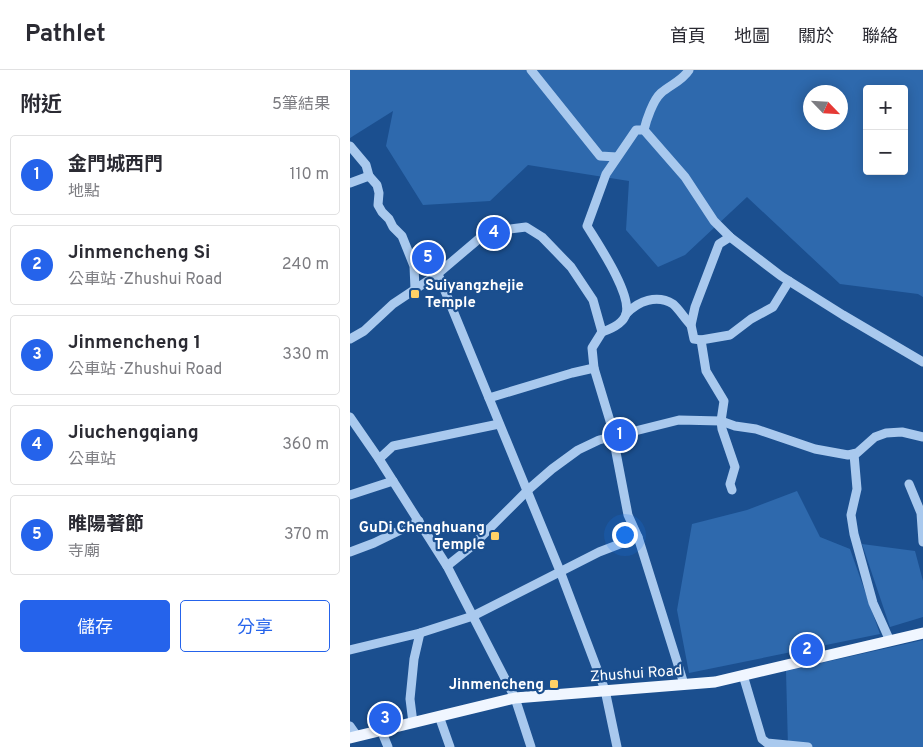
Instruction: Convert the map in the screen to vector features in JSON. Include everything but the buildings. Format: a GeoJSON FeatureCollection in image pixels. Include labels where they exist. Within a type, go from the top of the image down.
{"type":"FeatureCollection","features":[{"type":"Feature","properties":{"kind":"main road","name":"Zhushui Road"},"geometry":{"type":"LineString","coordinates":[[353,737],[514,698],[715,682],[923,633]]}},
{"type":"Feature","properties":{"kind":"street"},"geometry":{"type":"LineString","coordinates":[[531,70],[600,156],[608,171]]}},
{"type":"Feature","properties":{"kind":"street"},"geometry":{"type":"LineString","coordinates":[[644,130],[660,93],[681,79],[689,70]]}},
{"type":"Feature","properties":{"kind":"street"},"geometry":{"type":"LineString","coordinates":[[626,314],[626,298],[622,286],[587,226],[608,171],[636,130],[644,130],[685,177],[714,221],[730,237],[789,281],[923,362]]}},
{"type":"Feature","properties":{"kind":"street"},"geometry":{"type":"LineString","coordinates":[[350,146],[366,165],[369,176],[376,185],[379,193],[378,205],[382,212],[402,236],[414,266],[415,289]]}},
{"type":"Feature","properties":{"kind":"street"},"geometry":{"type":"LineString","coordinates":[[600,156],[617,157]]}},
{"type":"Feature","properties":{"kind":"street"},"geometry":{"type":"LineString","coordinates":[[350,183],[369,176]]}},
{"type":"Feature","properties":{"kind":"street"},"geometry":{"type":"LineString","coordinates":[[350,339],[364,330],[393,304],[438,274],[487,232],[526,227],[542,237],[571,268],[593,300],[602,332]]}},
{"type":"Feature","properties":{"kind":"street"},"geometry":{"type":"LineString","coordinates":[[730,237],[719,244],[695,307],[691,325],[694,339],[701,340],[730,335],[751,318],[773,307],[789,281]]}},
{"type":"Feature","properties":{"kind":"street"},"geometry":{"type":"LineString","coordinates":[[438,274],[560,571],[605,690],[617,747]]}},
{"type":"Feature","properties":{"kind":"street"},"geometry":{"type":"LineString","coordinates":[[684,684],[638,538],[628,515],[610,421],[594,368],[592,348],[602,332],[621,323],[632,308],[648,299],[661,300],[673,304],[691,325]]}},
{"type":"Feature","properties":{"kind":"street"},"geometry":{"type":"LineString","coordinates":[[701,340],[706,371],[724,401],[721,421],[722,429],[735,467],[730,484],[732,490]]}},
{"type":"Feature","properties":{"kind":"street"},"geometry":{"type":"LineString","coordinates":[[489,398],[572,372],[594,368]]}},
{"type":"Feature","properties":{"kind":"street"},"geometry":{"type":"LineString","coordinates":[[350,417],[447,566],[514,698],[531,747]]}},
{"type":"Feature","properties":{"kind":"street"},"geometry":{"type":"LineString","coordinates":[[447,566],[472,546],[527,490],[552,469],[578,450],[599,440],[679,420],[721,421],[735,426],[756,428],[815,449],[848,455],[857,453],[875,437],[886,433],[902,432],[923,437]]}},
{"type":"Feature","properties":{"kind":"street"},"geometry":{"type":"LineString","coordinates":[[379,459],[393,446],[499,424]]}},
{"type":"Feature","properties":{"kind":"street"},"geometry":{"type":"LineString","coordinates":[[854,454],[857,489],[851,515],[854,534],[873,603],[890,641]]}},
{"type":"Feature","properties":{"kind":"street"},"geometry":{"type":"LineString","coordinates":[[350,495],[393,481]]}},
{"type":"Feature","properties":{"kind":"street"},"geometry":{"type":"LineString","coordinates":[[908,484],[921,513],[923,542]]}},
{"type":"Feature","properties":{"kind":"street"},"geometry":{"type":"LineString","coordinates":[[350,552],[419,522]]}},
{"type":"Feature","properties":{"kind":"street"},"geometry":{"type":"LineString","coordinates":[[350,650],[420,633],[473,616],[599,552],[638,538]]}},
{"type":"Feature","properties":{"kind":"street"},"geometry":{"type":"LineString","coordinates":[[413,723],[410,699],[414,659],[420,633]]}},
{"type":"Feature","properties":{"kind":"street"},"geometry":{"type":"LineString","coordinates":[[743,675],[762,739],[767,743],[808,747]]}},
{"type":"Feature","properties":{"kind":"street"},"geometry":{"type":"LineString","coordinates":[[439,716],[450,747]]}},
{"type":"Feature","properties":{"kind":"street"},"geometry":{"type":"LineString","coordinates":[[350,726],[353,737]]}},
{"type":"Feature","properties":{"kind":"street"},"geometry":{"type":"LineString","coordinates":[[381,730],[388,747]]}},
{"type":"Feature","properties":{"kind":"shaded area"},"geometry":{"type":"Polygon","coordinates":[[[350,70],[923,70],[923,297],[918,294],[840,284],[747,197],[685,255],[658,267],[626,230],[629,181],[528,165],[490,201],[423,205],[386,146],[393,111],[350,138],[350,70]]]}},
{"type":"Feature","properties":{"kind":"shaded area"},"geometry":{"type":"Polygon","coordinates":[[[797,491],[820,537],[850,549],[880,634],[689,673],[677,610],[692,524],[747,510],[797,491]]]}},
{"type":"Feature","properties":{"kind":"shaded area"},"geometry":{"type":"Polygon","coordinates":[[[862,544],[915,551],[923,581],[923,617],[890,627],[862,544]]]}},
{"type":"Feature","properties":{"kind":"shaded area"},"geometry":{"type":"Polygon","coordinates":[[[923,640],[923,747],[788,747],[786,671],[923,640]]]}},
{"type":"Feature","properties":{"kind":"place","name":"Jiuchengqiang"},"geometry":{"type":"Point","coordinates":[494,233]}},
{"type":"Feature","properties":{"kind":"place","name":"睢陽著節"},"geometry":{"type":"Point","coordinates":[428,258]}},
{"type":"Feature","properties":{"kind":"place","name":"Suiyangzhejie Temple"},"geometry":{"type":"Point","coordinates":[415,294]}},
{"type":"Feature","properties":{"kind":"place","name":"金門城西門"},"geometry":{"type":"Point","coordinates":[620,435]}},
{"type":"Feature","properties":{"kind":"place","name":"GuDi Chenghuang Temple"},"geometry":{"type":"Point","coordinates":[495,536]}},
{"type":"Feature","properties":{"kind":"place","name":"Jinmencheng Si"},"geometry":{"type":"Point","coordinates":[807,650]}},
{"type":"Feature","properties":{"kind":"place","name":"Jinmencheng"},"geometry":{"type":"Point","coordinates":[554,684]}},
{"type":"Feature","properties":{"kind":"place","name":"Jinmencheng 1"},"geometry":{"type":"Point","coordinates":[385,719]}}]}
